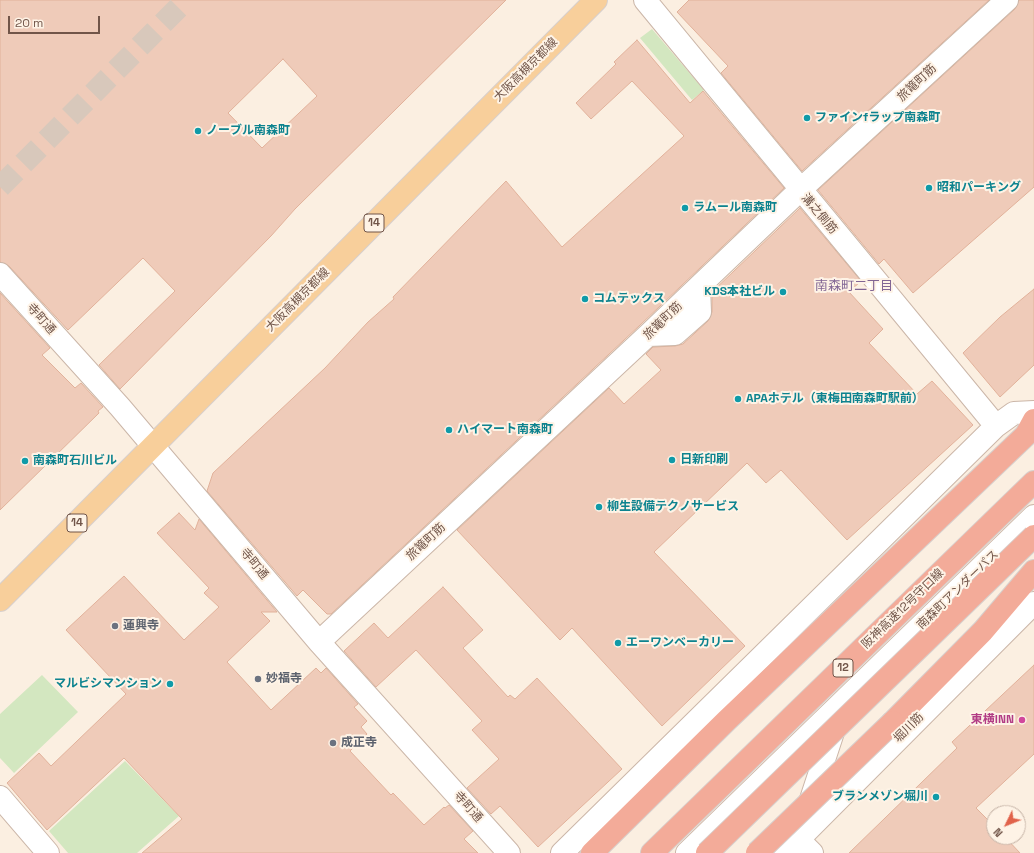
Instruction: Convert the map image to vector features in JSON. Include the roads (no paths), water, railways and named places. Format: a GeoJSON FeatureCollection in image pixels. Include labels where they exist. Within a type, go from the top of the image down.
{"type":"FeatureCollection","features":[{"type":"Feature","properties":{"kind":"highway"},"geometry":{"type":"LineString","coordinates":[[592,853],[726,721],[1026,435],[1034,420]]}},
{"type":"Feature","properties":{"kind":"highway","name":"阪神高速12号守口線"},"geometry":{"type":"LineString","coordinates":[[652,853],[1034,482]]}},
{"type":"Feature","properties":{"kind":"highway"},"geometry":{"type":"LineString","coordinates":[[707,853],[1034,536]]}},
{"type":"Feature","properties":{"kind":"highway"},"geometry":{"type":"LineString","coordinates":[[757,853],[909,706],[983,631],[1034,571]]}},
{"type":"Feature","properties":{"kind":"main road","name":"大阪高槻京都線"},"geometry":{"type":"LineString","coordinates":[[0,600],[596,0]]}},
{"type":"Feature","properties":{"kind":"street","name":"溝之側筋"},"geometry":{"type":"LineString","coordinates":[[645,0],[996,426]]}},
{"type":"Feature","properties":{"kind":"street","name":"旅篭町筋"},"geometry":{"type":"LineString","coordinates":[[319,642],[648,335],[800,190],[1007,0]]}},
{"type":"Feature","properties":{"kind":"street","name":"寺町通"},"geometry":{"type":"LineString","coordinates":[[0,274],[154,446],[319,642],[509,853]]}},
{"type":"Feature","properties":{"kind":"street"},"geometry":{"type":"LineString","coordinates":[[562,853],[996,426],[1014,413],[1034,412]]}},
{"type":"Feature","properties":{"kind":"street","name":"南森町アンダーパス"},"geometry":{"type":"LineString","coordinates":[[687,853],[1034,516]]}},
{"type":"Feature","properties":{"kind":"street","name":"堀川筋"},"geometry":{"type":"LineString","coordinates":[[798,848],[1034,603]]}},
{"type":"Feature","properties":{"kind":"street"},"geometry":{"type":"LineString","coordinates":[[798,848],[844,700]]}},
{"type":"Feature","properties":{"kind":"street"},"geometry":{"type":"LineString","coordinates":[[0,797],[48,853]]}},
{"type":"Feature","properties":{"kind":"tunnel"},"geometry":{"type":"LineString","coordinates":[[0,187],[186,0]]}},
{"type":"Feature","properties":{"kind":"place","name":"ファインfラップ南森町"},"geometry":{"type":"Point","coordinates":[807,118]}},
{"type":"Feature","properties":{"kind":"place","name":"ノーブル南森町"},"geometry":{"type":"Point","coordinates":[198,131]}},
{"type":"Feature","properties":{"kind":"place","name":"昭和パーキング"},"geometry":{"type":"Point","coordinates":[929,188]}},
{"type":"Feature","properties":{"kind":"place","name":"ラムール南森町"},"geometry":{"type":"Point","coordinates":[685,208]}},
{"type":"Feature","properties":{"kind":"place","name":"KDS本社ビル"},"geometry":{"type":"Point","coordinates":[783,292]}},
{"type":"Feature","properties":{"kind":"place","name":"コムテックス"},"geometry":{"type":"Point","coordinates":[585,299]}},
{"type":"Feature","properties":{"kind":"place","name":"APAホテル（東梅田南森町駅前）"},"geometry":{"type":"Point","coordinates":[738,399]}},
{"type":"Feature","properties":{"kind":"place","name":"ハイマート南森町"},"geometry":{"type":"Point","coordinates":[449,430]}},
{"type":"Feature","properties":{"kind":"place","name":"日新印刷"},"geometry":{"type":"Point","coordinates":[672,460]}},
{"type":"Feature","properties":{"kind":"place","name":"南森町石川ビル"},"geometry":{"type":"Point","coordinates":[25,461]}},
{"type":"Feature","properties":{"kind":"place","name":"柳生設備テクノサービス"},"geometry":{"type":"Point","coordinates":[599,507]}},
{"type":"Feature","properties":{"kind":"place","name":"蓮興寺"},"geometry":{"type":"Point","coordinates":[115,626]}},
{"type":"Feature","properties":{"kind":"place","name":"エーワンベーカリー"},"geometry":{"type":"Point","coordinates":[618,643]}},
{"type":"Feature","properties":{"kind":"place","name":"妙福寺"},"geometry":{"type":"Point","coordinates":[258,679]}},
{"type":"Feature","properties":{"kind":"place","name":"マルビシマンション"},"geometry":{"type":"Point","coordinates":[170,684]}},
{"type":"Feature","properties":{"kind":"place","name":"東横INN"},"geometry":{"type":"Point","coordinates":[1022,720]}},
{"type":"Feature","properties":{"kind":"place","name":"成正寺"},"geometry":{"type":"Point","coordinates":[333,743]}},
{"type":"Feature","properties":{"kind":"place","name":"ブランメゾン堀川"},"geometry":{"type":"Point","coordinates":[936,797]}},
{"type":"Feature","properties":{"kind":"district","name":"南森町二丁目"},"geometry":{"type":"Point","coordinates":[854,286]}}]}
